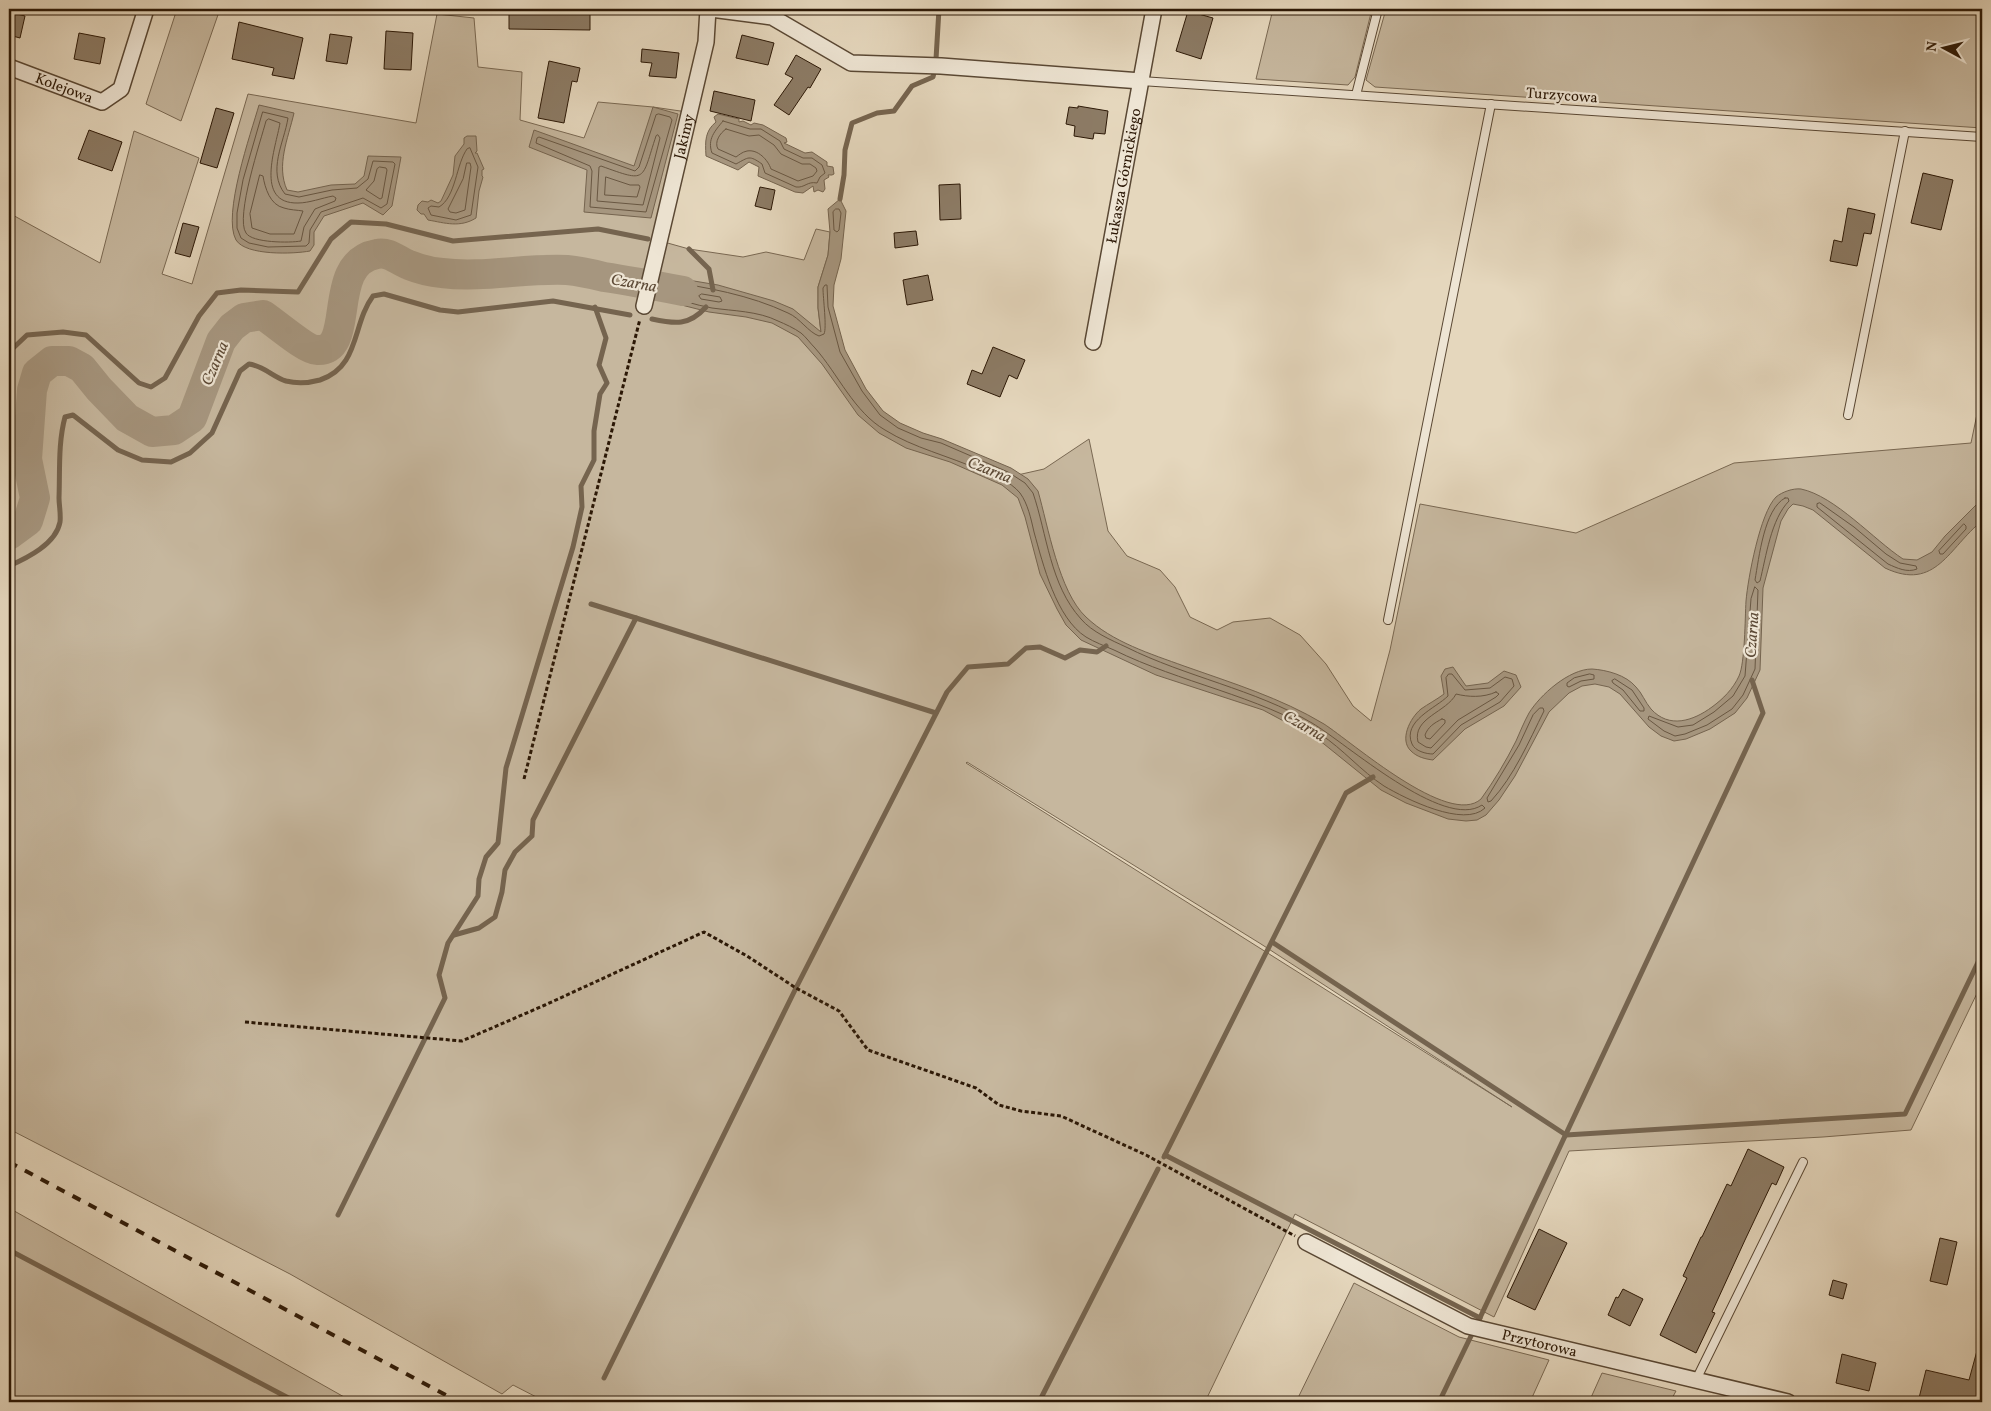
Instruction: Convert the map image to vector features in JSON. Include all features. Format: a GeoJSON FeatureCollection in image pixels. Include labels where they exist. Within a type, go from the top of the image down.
{"type":"FeatureCollection","features":[{"type":"Feature","properties":{"kind":"street","name":"Kolejowa"},"geometry":{"type":"LineString","coordinates":[[9,67],[102,102],[121,89],[146,9]]}},
{"type":"Feature","properties":{"kind":"street"},"geometry":{"type":"LineString","coordinates":[[710,9],[772,17],[852,63],[949,67],[1141,81]]}},
{"type":"Feature","properties":{"kind":"street","name":"Jakimy"},"geometry":{"type":"LineString","coordinates":[[644,306],[706,42],[710,9]]}},
{"type":"Feature","properties":{"kind":"street","name":"Łukasza Górnickiego"},"geometry":{"type":"LineString","coordinates":[[1093,342],[1154,9]]}},
{"type":"Feature","properties":{"kind":"street","name":"Przytorowa"},"geometry":{"type":"LineString","coordinates":[[1306,1242],[1468,1326],[1788,1402]]}},
{"type":"Feature","properties":{"kind":"lane"},"geometry":{"type":"LineString","coordinates":[[1356,95],[1378,9]]}},
{"type":"Feature","properties":{"kind":"lane","name":"Turzycowa"},"geometry":{"type":"LineString","coordinates":[[1141,81],[1982,136]]}},
{"type":"Feature","properties":{"kind":"lane"},"geometry":{"type":"LineString","coordinates":[[1388,620],[1491,104]]}},
{"type":"Feature","properties":{"kind":"lane"},"geometry":{"type":"LineString","coordinates":[[1848,415],[1905,131]]}},
{"type":"Feature","properties":{"kind":"lane"},"geometry":{"type":"LineString","coordinates":[[1696,1380],[1803,1162]]}},
{"type":"Feature","properties":{"kind":"path"},"geometry":{"type":"LineString","coordinates":[[524,779],[644,306]]}},
{"type":"Feature","properties":{"kind":"path"},"geometry":{"type":"LineString","coordinates":[[245,1022],[462,1041],[704,932],[747,956],[796,988],[838,1011],[868,1050],[976,1088],[999,1105],[1021,1112],[1061,1116],[1146,1155],[1306,1242]]}},
{"type":"Feature","properties":{"kind":"shaded area"},"geometry":{"type":"Polygon","coordinates":[[[177,9],[220,9],[181,121],[146,104],[177,9]]]}},
{"type":"Feature","properties":{"kind":"shaded area"},"geometry":{"type":"Polygon","coordinates":[[[1273,9],[1372,9],[1355,77],[1348,85],[1256,79],[1273,9]]]}},
{"type":"Feature","properties":{"kind":"shaded area"},"geometry":{"type":"Polygon","coordinates":[[[1386,9],[1982,9],[1982,128],[1375,87],[1366,80],[1386,9]]]}},
{"type":"Feature","properties":{"kind":"shaded area"},"geometry":{"type":"Polygon","coordinates":[[[437,14],[474,18],[478,67],[522,72],[520,120],[584,138],[598,102],[694,113],[664,242],[689,249],[743,257],[766,252],[804,260],[816,229],[830,232],[828,255],[818,287],[821,333],[886,427],[1013,476],[1044,469],[1089,439],[1108,531],[1127,556],[1160,570],[1175,587],[1190,617],[1217,630],[1233,622],[1270,618],[1300,635],[1326,664],[1353,706],[1371,721],[1390,650],[1420,504],[1576,533],[1734,463],[1971,443],[1982,390],[1982,983],[1911,1130],[1823,1137],[1569,1151],[1494,1317],[1295,1214],[1205,1402],[546,1402],[513,1385],[502,1394],[290,1274],[9,1129],[9,213],[100,263],[134,131],[199,158],[162,274],[192,284],[248,94],[416,123],[437,14]],[[967,762],[966,763],[1512,1107],[1261,944],[967,762]]]}},
{"type":"Feature","properties":{"kind":"shaded area"},"geometry":{"type":"Polygon","coordinates":[[[9,1208],[353,1402],[9,1402],[9,1208]]]}},
{"type":"Feature","properties":{"kind":"shaded area"},"geometry":{"type":"Polygon","coordinates":[[[1354,1283],[1459,1337],[1549,1360],[1530,1402],[1296,1402],[1354,1283]]]}},
{"type":"Feature","properties":{"kind":"shaded area"},"geometry":{"type":"Polygon","coordinates":[[[1602,1373],[1676,1391],[1670,1402],[1589,1402],[1602,1373]]]}},
{"type":"Feature","properties":{"kind":"water"},"geometry":{"type":"Polygon","coordinates":[[[259,105],[294,113],[283,162],[284,181],[287,190],[298,192],[331,185],[355,184],[364,176],[368,156],[401,157],[392,206],[383,215],[363,203],[324,216],[314,232],[314,245],[310,251],[271,253],[250,249],[241,245],[236,240],[233,228],[235,194],[259,105]]]}},
{"type":"Feature","properties":{"kind":"water"},"geometry":{"type":"Polygon","coordinates":[[[653,107],[678,114],[651,218],[584,212],[587,170],[529,147],[534,130],[634,166],[653,107]]]}},
{"type":"Feature","properties":{"kind":"water"},"geometry":{"type":"Polygon","coordinates":[[[718,114],[739,119],[739,122],[743,121],[751,125],[754,123],[763,125],[786,138],[787,142],[784,143],[805,153],[812,152],[827,162],[827,166],[833,167],[834,174],[828,175],[829,177],[824,180],[825,189],[823,192],[818,190],[814,192],[813,186],[803,193],[795,192],[758,176],[759,167],[749,162],[738,170],[706,156],[706,137],[712,125],[716,122],[714,117],[718,114]]]}},
{"type":"Feature","properties":{"kind":"water"},"geometry":{"type":"Polygon","coordinates":[[[476,136],[477,151],[475,153],[477,153],[484,169],[482,170],[483,177],[479,191],[476,218],[458,224],[428,220],[424,214],[417,210],[418,205],[422,201],[428,202],[431,200],[438,203],[441,201],[453,175],[455,156],[464,144],[464,138],[476,136]]]}},
{"type":"Feature","properties":{"kind":"water"},"geometry":{"type":"Polygon","coordinates":[[[840,199],[846,211],[841,259],[834,285],[833,306],[845,350],[866,389],[883,411],[900,423],[1011,468],[1028,479],[1038,491],[1050,540],[1069,592],[1086,617],[1108,634],[1132,646],[1291,706],[1324,724],[1401,779],[1425,793],[1447,802],[1466,805],[1481,799],[1504,763],[1527,716],[1534,706],[1556,684],[1574,673],[1592,669],[1622,676],[1636,687],[1651,709],[1665,719],[1673,721],[1681,721],[1697,716],[1720,701],[1734,685],[1741,670],[1744,651],[1747,591],[1752,562],[1760,531],[1770,505],[1781,494],[1798,489],[1814,493],[1841,509],[1903,559],[1917,560],[1932,552],[1945,536],[1982,499],[1982,521],[1970,531],[1950,554],[1929,571],[1917,574],[1902,574],[1885,568],[1813,510],[1793,504],[1781,521],[1763,588],[1760,670],[1747,698],[1735,713],[1710,729],[1686,739],[1674,741],[1661,736],[1649,727],[1620,694],[1609,687],[1595,684],[1582,686],[1569,693],[1549,712],[1515,776],[1486,815],[1477,820],[1448,819],[1406,803],[1381,790],[1319,740],[1263,710],[1156,675],[1081,640],[1066,625],[1040,574],[1018,498],[1002,485],[950,462],[906,448],[879,433],[858,415],[822,364],[798,337],[772,323],[709,312],[654,298],[658,275],[718,285],[774,301],[793,309],[821,332],[818,287],[828,255],[830,232],[828,209],[840,199]]]}},
{"type":"Feature","properties":{"kind":"water"},"geometry":{"type":"Polygon","coordinates":[[[1453,667],[1466,686],[1488,683],[1504,671],[1516,675],[1521,687],[1504,706],[1465,729],[1433,760],[1421,757],[1413,753],[1408,746],[1406,741],[1407,729],[1421,709],[1444,694],[1441,676],[1445,669],[1453,667]]]}},
{"type":"Feature","properties":{"kind":"building"},"geometry":{"type":"Polygon","coordinates":[[[509,9],[590,9],[590,30],[509,29],[509,9]]]}},
{"type":"Feature","properties":{"kind":"building"},"geometry":{"type":"Polygon","coordinates":[[[1188,11],[1213,18],[1201,59],[1176,51],[1188,11]]]}},
{"type":"Feature","properties":{"kind":"building"},"geometry":{"type":"Polygon","coordinates":[[[9,12],[25,16],[20,38],[9,35],[9,12]]]}},
{"type":"Feature","properties":{"kind":"building"},"geometry":{"type":"Polygon","coordinates":[[[239,22],[303,38],[294,79],[272,75],[274,68],[232,59],[239,22]]]}},
{"type":"Feature","properties":{"kind":"building"},"geometry":{"type":"Polygon","coordinates":[[[386,31],[413,33],[411,70],[384,69],[386,31]]]}},
{"type":"Feature","properties":{"kind":"building"},"geometry":{"type":"Polygon","coordinates":[[[79,33],[105,38],[100,64],[74,59],[79,33]]]}},
{"type":"Feature","properties":{"kind":"building"},"geometry":{"type":"Polygon","coordinates":[[[330,34],[352,37],[347,64],[326,61],[330,34]]]}},
{"type":"Feature","properties":{"kind":"building"},"geometry":{"type":"Polygon","coordinates":[[[742,35],[774,43],[768,65],[736,58],[742,35]]]}},
{"type":"Feature","properties":{"kind":"building"},"geometry":{"type":"Polygon","coordinates":[[[642,49],[679,53],[676,78],[649,76],[652,63],[641,62],[642,49]]]}},
{"type":"Feature","properties":{"kind":"building"},"geometry":{"type":"Polygon","coordinates":[[[796,55],[821,69],[810,88],[808,87],[789,115],[774,105],[793,78],[785,74],[796,55]]]}},
{"type":"Feature","properties":{"kind":"building"},"geometry":{"type":"Polygon","coordinates":[[[549,61],[580,68],[577,82],[572,81],[564,123],[538,118],[549,61]]]}},
{"type":"Feature","properties":{"kind":"building"},"geometry":{"type":"Polygon","coordinates":[[[714,91],[755,100],[751,121],[710,111],[714,91]]]}},
{"type":"Feature","properties":{"kind":"building"},"geometry":{"type":"Polygon","coordinates":[[[1078,106],[1108,111],[1105,134],[1094,133],[1093,139],[1074,136],[1075,126],[1066,124],[1069,107],[1078,108],[1078,106]]]}},
{"type":"Feature","properties":{"kind":"building"},"geometry":{"type":"Polygon","coordinates":[[[216,108],[234,113],[217,168],[200,163],[216,108]]]}},
{"type":"Feature","properties":{"kind":"building"},"geometry":{"type":"Polygon","coordinates":[[[89,130],[122,142],[112,171],[78,159],[89,130]]]}},
{"type":"Feature","properties":{"kind":"building"},"geometry":{"type":"Polygon","coordinates":[[[1923,173],[1953,180],[1941,230],[1911,223],[1923,173]]]}},
{"type":"Feature","properties":{"kind":"building"},"geometry":{"type":"Polygon","coordinates":[[[960,184],[961,219],[940,220],[939,185],[960,184]]]}},
{"type":"Feature","properties":{"kind":"building"},"geometry":{"type":"Polygon","coordinates":[[[760,187],[775,190],[771,210],[755,206],[760,187]]]}},
{"type":"Feature","properties":{"kind":"building"},"geometry":{"type":"Polygon","coordinates":[[[1848,208],[1875,214],[1871,234],[1864,233],[1857,266],[1830,261],[1834,240],[1842,242],[1848,208]]]}},
{"type":"Feature","properties":{"kind":"building"},"geometry":{"type":"Polygon","coordinates":[[[183,223],[199,227],[190,257],[175,253],[183,223]]]}},
{"type":"Feature","properties":{"kind":"building"},"geometry":{"type":"Polygon","coordinates":[[[916,231],[918,245],[895,248],[894,233],[916,231]]]}},
{"type":"Feature","properties":{"kind":"building"},"geometry":{"type":"Polygon","coordinates":[[[928,275],[933,300],[907,305],[903,280],[928,275]]]}},
{"type":"Feature","properties":{"kind":"building"},"geometry":{"type":"Polygon","coordinates":[[[993,347],[1025,360],[1017,379],[1009,375],[1000,397],[967,384],[972,370],[982,374],[993,347]]]}},
{"type":"Feature","properties":{"kind":"building"},"geometry":{"type":"Polygon","coordinates":[[[1748,1149],[1784,1167],[1776,1185],[1772,1183],[1745,1240],[1712,1312],[1715,1313],[1696,1353],[1660,1335],[1687,1278],[1683,1276],[1701,1237],[1727,1184],[1731,1186],[1748,1149]]]}},
{"type":"Feature","properties":{"kind":"building"},"geometry":{"type":"Polygon","coordinates":[[[1539,1229],[1567,1243],[1535,1310],[1507,1297],[1539,1229]]]}},
{"type":"Feature","properties":{"kind":"building"},"geometry":{"type":"Polygon","coordinates":[[[1940,1238],[1957,1242],[1947,1285],[1930,1281],[1940,1238]]]}},
{"type":"Feature","properties":{"kind":"building"},"geometry":{"type":"Polygon","coordinates":[[[1833,1280],[1847,1284],[1843,1299],[1829,1295],[1833,1280]]]}},
{"type":"Feature","properties":{"kind":"building"},"geometry":{"type":"Polygon","coordinates":[[[1623,1289],[1643,1299],[1630,1326],[1608,1315],[1616,1297],[1618,1298],[1623,1289]]]}},
{"type":"Feature","properties":{"kind":"building"},"geometry":{"type":"Polygon","coordinates":[[[1978,1347],[1982,1348],[1982,1402],[1937,1402],[1919,1398],[1926,1370],[1969,1380],[1978,1347]]]}},
{"type":"Feature","properties":{"kind":"building"},"geometry":{"type":"Polygon","coordinates":[[[1842,1354],[1876,1363],[1869,1391],[1836,1383],[1842,1354]]]}},
{"type":"Feature","properties":{"kind":"waterway"},"geometry":{"type":"LineString","coordinates":[[936,59],[939,9]]}},
{"type":"Feature","properties":{"kind":"waterway"},"geometry":{"type":"LineString","coordinates":[[840,199],[844,175],[845,150],[852,123],[877,113],[894,111],[912,86],[933,77],[934,73]]}},
{"type":"Feature","properties":{"kind":"waterway"},"geometry":{"type":"LineString","coordinates":[[9,352],[27,335],[63,332],[86,335],[139,383],[151,387],[165,378],[199,316],[217,293],[241,290],[298,292],[331,239],[351,222],[386,224],[453,241],[598,229],[648,239]]}},
{"type":"Feature","properties":{"kind":"waterway"},"geometry":{"type":"LineString","coordinates":[[689,249],[709,269],[713,290]]}},
{"type":"Feature","properties":{"kind":"waterway","name":"Czarna"},"geometry":{"type":"LineString","coordinates":[[9,535],[28,521],[35,498],[27,459],[32,390],[37,373],[52,361],[69,361],[82,368],[127,418],[152,432],[174,430],[192,418],[221,341],[232,327],[244,318],[263,315],[305,346],[317,350],[329,347],[336,337],[351,273],[361,261],[377,254],[386,254],[413,266],[438,273],[473,274],[567,270],[683,291]]}},
{"type":"Feature","properties":{"kind":"waterway"},"geometry":{"type":"LineString","coordinates":[[9,566],[40,549],[53,537],[57,530],[60,522],[60,447],[65,417],[73,415],[118,450],[142,460],[171,462],[190,453],[212,433],[240,371],[249,364],[259,367],[281,379],[295,383],[316,381],[333,374],[349,355],[361,319],[373,296],[384,294],[440,310],[458,312],[553,301],[630,315]]}},
{"type":"Feature","properties":{"kind":"waterway"},"geometry":{"type":"LineString","coordinates":[[338,1215],[445,998],[439,975],[448,943],[478,896],[479,879],[486,857],[498,843],[506,768],[573,547],[582,507],[581,486],[594,460],[594,431],[600,394],[607,383],[599,365],[606,338],[595,307]]}},
{"type":"Feature","properties":{"kind":"waterway"},"geometry":{"type":"LineString","coordinates":[[652,319],[681,322],[694,318],[706,307]]}},
{"type":"Feature","properties":{"kind":"waterway"},"geometry":{"type":"LineString","coordinates":[[591,604],[636,618]]}},
{"type":"Feature","properties":{"kind":"waterway"},"geometry":{"type":"LineString","coordinates":[[454,935],[479,928],[495,917],[502,892],[505,870],[515,852],[532,836],[533,820],[636,618],[936,713]]}},
{"type":"Feature","properties":{"kind":"waterway"},"geometry":{"type":"LineString","coordinates":[[604,1378],[796,988],[947,692],[968,667],[1008,664],[1026,648],[1040,647],[1065,658],[1080,650],[1097,652],[1106,646]]}},
{"type":"Feature","properties":{"kind":"waterway"},"geometry":{"type":"LineString","coordinates":[[1478,1322],[1763,713],[1752,680]]}},
{"type":"Feature","properties":{"kind":"waterway"},"geometry":{"type":"LineString","coordinates":[[1164,1157],[1346,793],[1373,777]]}},
{"type":"Feature","properties":{"kind":"waterway"},"geometry":{"type":"LineString","coordinates":[[1272,942],[1566,1135],[1905,1114],[1982,954]]}},
{"type":"Feature","properties":{"kind":"waterway"},"geometry":{"type":"LineString","coordinates":[[1165,1155],[1480,1318]]}},
{"type":"Feature","properties":{"kind":"waterway"},"geometry":{"type":"LineString","coordinates":[[1039,1402],[1158,1169]]}},
{"type":"Feature","properties":{"kind":"waterway"},"geometry":{"type":"LineString","coordinates":[[9,1250],[296,1402]]}},
{"type":"Feature","properties":{"kind":"waterway"},"geometry":{"type":"LineString","coordinates":[[1439,1402],[1472,1334]]}},
{"type":"Feature","properties":{"kind":"railway"},"geometry":{"type":"LineString","coordinates":[[9,1162],[459,1402]]}}]}
